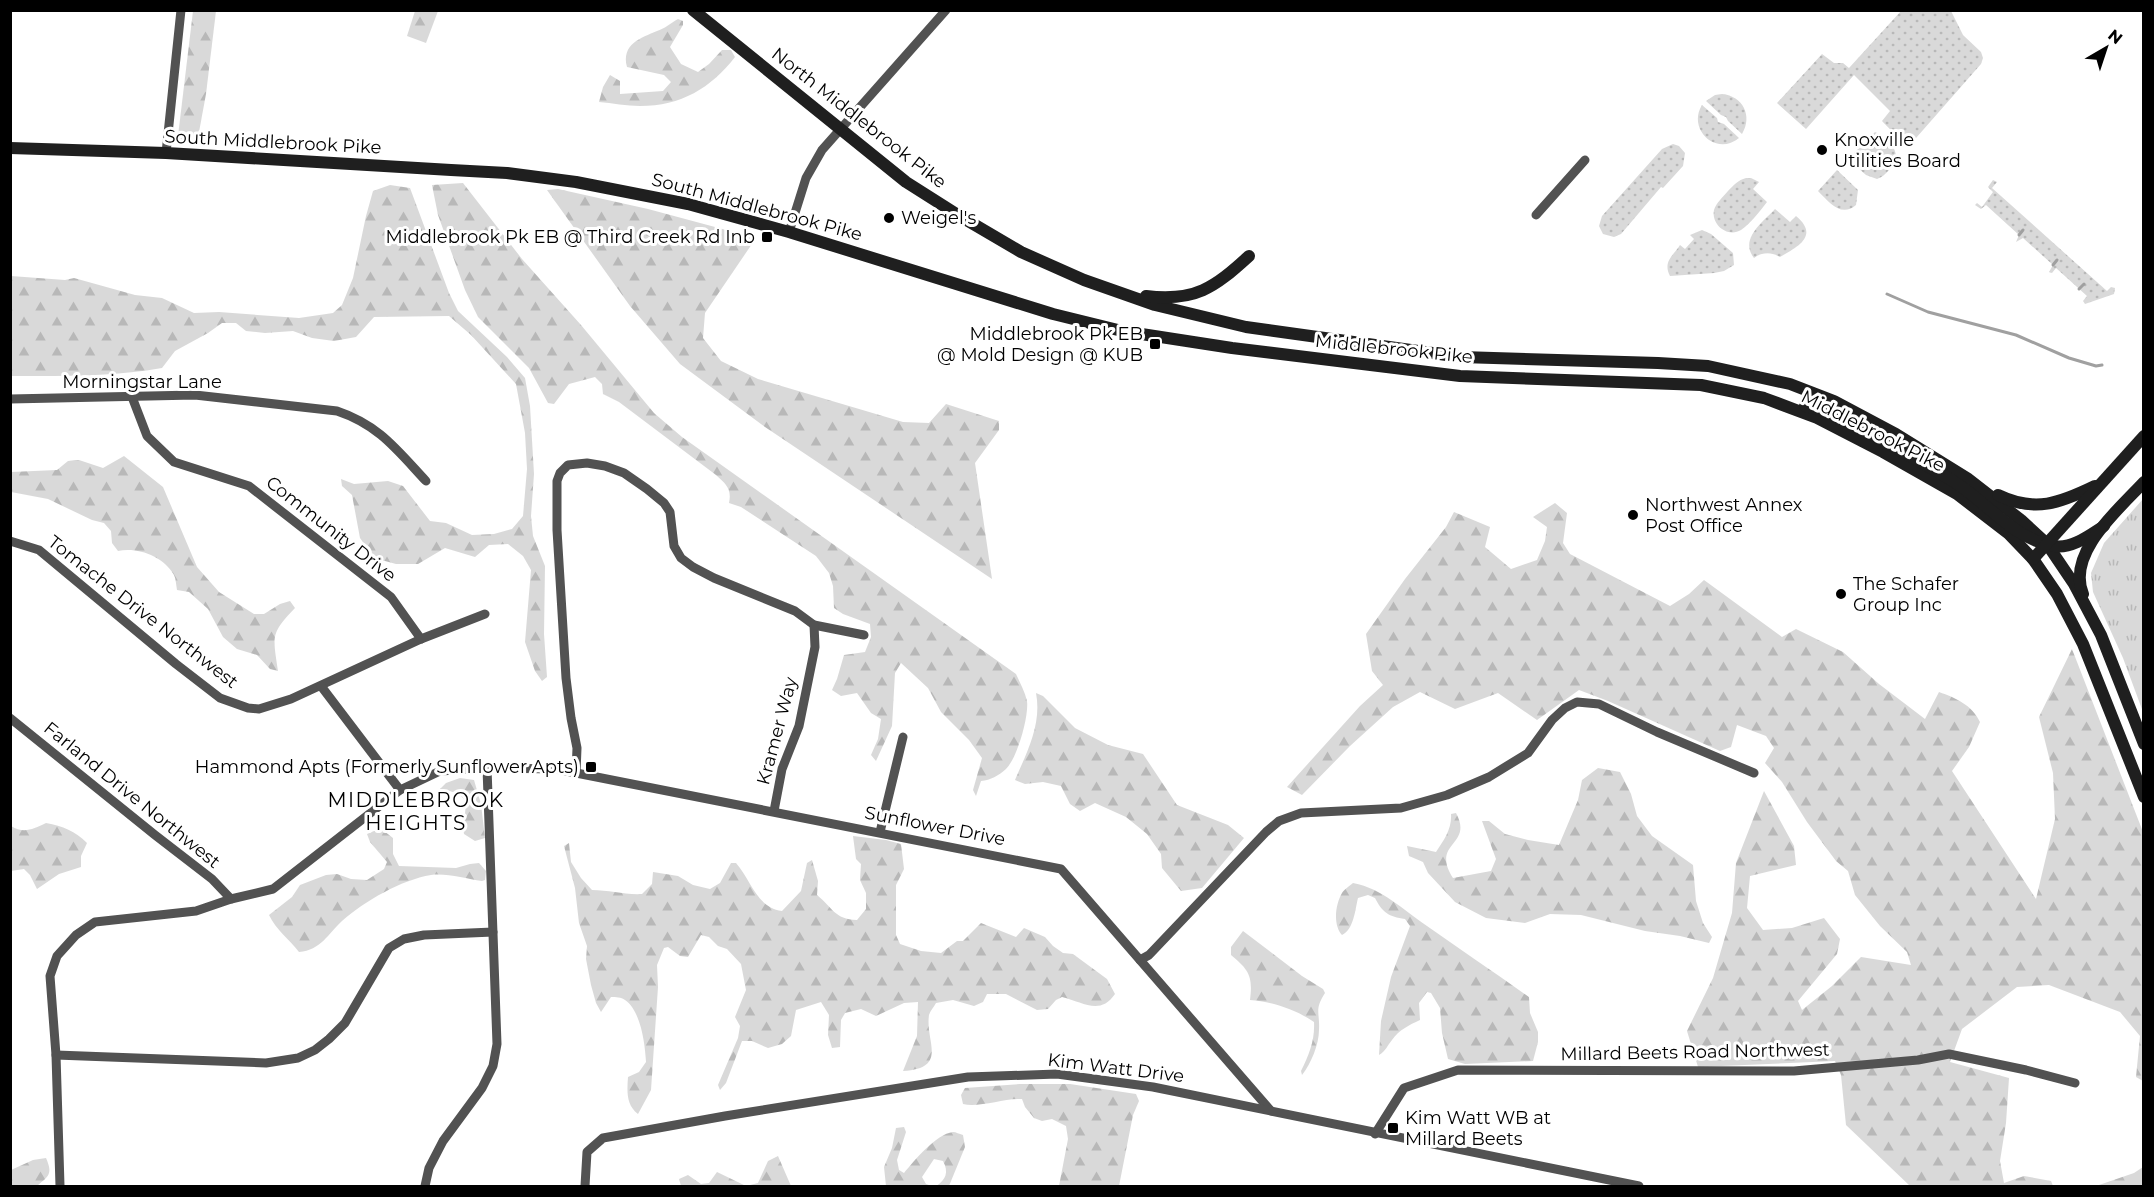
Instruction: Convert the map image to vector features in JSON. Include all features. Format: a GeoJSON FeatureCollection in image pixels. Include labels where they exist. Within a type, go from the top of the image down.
{"type":"FeatureCollection","features":[{"type":"Feature","properties":{"kind":"main road","name":"North Middlebrook Pike"},"geometry":{"type":"LineString","coordinates":[[693,10],[906,182],[1021,252],[1084,280],[1155,305],[1246,327]]}},
{"type":"Feature","properties":{"kind":"main road","name":"South Middlebrook Pike"},"geometry":{"type":"LineString","coordinates":[[10,148],[166,153],[545,177],[688,204],[789,232],[1056,314],[1122,331],[1232,348]]}},
{"type":"Feature","properties":{"kind":"main road"},"geometry":{"type":"LineString","coordinates":[[1119,292],[1163,298],[1186,296],[1221,281],[1249,256]]}},
{"type":"Feature","properties":{"kind":"main road","name":"Middlebrook Pike"},"geometry":{"type":"LineString","coordinates":[[1246,327],[1461,357],[1703,366],[1790,384],[1834,401],[1896,434],[1974,483],[2047,544],[2074,584],[2101,635],[2144,744]]}},
{"type":"Feature","properties":{"kind":"main road","name":"Middlebrook Pike"},"geometry":{"type":"LineString","coordinates":[[1232,348],[1460,376],[1706,386],[1764,398],[1817,418],[1957,494],[2009,534],[2033,559],[2057,594],[2083,644],[2144,797]]}},
{"type":"Feature","properties":{"kind":"main road"},"geometry":{"type":"LineString","coordinates":[[1764,398],[1821,410],[1864,430],[1959,484],[2033,541],[2056,547],[2082,541],[2104,526]]}},
{"type":"Feature","properties":{"kind":"main road"},"geometry":{"type":"LineString","coordinates":[[2033,559],[2144,436]]}},
{"type":"Feature","properties":{"kind":"main road"},"geometry":{"type":"LineString","coordinates":[[2101,635],[2081,589],[2081,563],[2090,543],[2144,482]]}},
{"type":"Feature","properties":{"kind":"main road"},"geometry":{"type":"LineString","coordinates":[[1974,483],[2014,503],[2034,505],[2052,504],[2069,499],[2101,483]]}},
{"type":"Feature","properties":{"kind":"street"},"geometry":{"type":"LineString","coordinates":[[166,153],[181,10]]}},
{"type":"Feature","properties":{"kind":"street"},"geometry":{"type":"LineString","coordinates":[[789,232],[812,165],[840,128],[946,10]]}},
{"type":"Feature","properties":{"kind":"street"},"geometry":{"type":"LineString","coordinates":[[1536,215],[1585,160]]}},
{"type":"Feature","properties":{"kind":"street","name":"Morningstar Lane"},"geometry":{"type":"LineString","coordinates":[[10,399],[195,395],[337,411],[355,417],[383,435],[426,481]]}},
{"type":"Feature","properties":{"kind":"street","name":"Community Drive"},"geometry":{"type":"LineString","coordinates":[[132,397],[147,436],[174,462],[249,486],[391,597],[421,639]]}},
{"type":"Feature","properties":{"kind":"street"},"geometry":{"type":"LineString","coordinates":[[576,773],[578,748],[570,718],[566,678],[557,530],[556,482],[560,473],[568,465],[587,463],[624,473],[664,503],[670,512],[674,546],[681,558],[693,567],[795,611],[814,625],[864,635]]}},
{"type":"Feature","properties":{"kind":"street","name":"Tomache Drive Northwest"},"geometry":{"type":"LineString","coordinates":[[10,541],[39,550],[220,698],[237,705],[259,709],[291,699],[421,639],[485,614]]}},
{"type":"Feature","properties":{"kind":"street","name":"Kramer Way"},"geometry":{"type":"LineString","coordinates":[[774,811],[782,769],[799,726],[815,647],[814,625]]}},
{"type":"Feature","properties":{"kind":"street"},"geometry":{"type":"LineString","coordinates":[[321,686],[400,790]]}},
{"type":"Feature","properties":{"kind":"street"},"geometry":{"type":"LineString","coordinates":[[1140,960],[1149,955],[1279,821],[1301,813],[1401,808],[1447,795],[1489,777],[1528,753],[1552,720],[1565,708],[1577,702],[1599,704],[1657,732],[1754,773]]}},
{"type":"Feature","properties":{"kind":"street","name":"Farland Drive Northwest"},"geometry":{"type":"LineString","coordinates":[[10,718],[155,836],[212,879],[231,899]]}},
{"type":"Feature","properties":{"kind":"street"},"geometry":{"type":"LineString","coordinates":[[880,832],[903,737]]}},
{"type":"Feature","properties":{"kind":"street"},"geometry":{"type":"LineString","coordinates":[[425,1186],[429,1168],[443,1141],[483,1088],[494,1066],[497,1044],[487,768]]}},
{"type":"Feature","properties":{"kind":"street","name":"Sunflower Drive"},"geometry":{"type":"LineString","coordinates":[[60,1186],[56,1055],[50,976],[57,956],[76,935],[95,922],[196,911],[231,899],[273,889],[400,790],[440,771],[487,768],[556,769],[1061,869],[1271,1111]]}},
{"type":"Feature","properties":{"kind":"street"},"geometry":{"type":"LineString","coordinates":[[56,1055],[266,1063],[298,1058],[315,1050],[345,1023],[389,948],[404,939],[424,934],[494,932]]}},
{"type":"Feature","properties":{"kind":"street","name":"Millard Beets Road Northwest"},"geometry":{"type":"LineString","coordinates":[[1375,1134],[1404,1088],[1458,1070],[1794,1071],[1918,1060],[1949,1054],[2075,1083]]}},
{"type":"Feature","properties":{"kind":"street","name":"Kim Watt Drive"},"geometry":{"type":"LineString","coordinates":[[585,1186],[587,1152],[603,1138],[968,1077],[1057,1074],[1153,1087],[1375,1134],[1640,1186]]}},
{"type":"Feature","properties":{"kind":"green space"},"geometry":{"type":"Polygon","coordinates":[[[193,11],[216,11],[206,94],[197,143],[185,144],[178,136],[193,11]]]}},
{"type":"Feature","properties":{"kind":"green space"},"geometry":{"type":"Polygon","coordinates":[[[415,11],[438,11],[426,43],[407,36],[415,11]]]}},
{"type":"Feature","properties":{"kind":"green space"},"geometry":{"type":"Polygon","coordinates":[[[1901,11],[1951,11],[1963,35],[1981,52],[1983,58],[1981,64],[1916,138],[1901,138],[1889,129],[1882,121],[1890,111],[1854,75],[1806,129],[1777,103],[1822,54],[1834,63],[1843,63],[1849,68],[1901,11]]]}},
{"type":"Feature","properties":{"kind":"green space"},"geometry":{"type":"Polygon","coordinates":[[[678,19],[683,21],[683,25],[670,47],[681,64],[698,72],[722,50],[731,50],[735,57],[726,68],[694,93],[669,103],[630,106],[599,102],[603,87],[610,75],[620,81],[620,94],[663,91],[671,82],[664,75],[627,67],[627,53],[639,39],[678,19]]]}},
{"type":"Feature","properties":{"kind":"green space"},"geometry":{"type":"Polygon","coordinates":[[[1722,94],[1736,99],[1744,108],[1746,120],[1742,134],[1706,101],[1715,95],[1722,94]]]}},
{"type":"Feature","properties":{"kind":"green space"},"geometry":{"type":"Polygon","coordinates":[[[1702,105],[1717,118],[1718,122],[1724,124],[1739,138],[1730,143],[1721,144],[1706,138],[1698,123],[1698,114],[1702,105]]]}},
{"type":"Feature","properties":{"kind":"green space"},"geometry":{"type":"Polygon","coordinates":[[[1875,132],[1888,141],[1896,155],[1889,170],[1877,179],[1866,175],[1848,159],[1875,132]]]}},
{"type":"Feature","properties":{"kind":"green space"},"geometry":{"type":"Polygon","coordinates":[[[1673,144],[1679,146],[1685,153],[1683,166],[1663,188],[1661,187],[1621,234],[1614,237],[1603,234],[1599,226],[1602,216],[1662,149],[1673,144]]]}},
{"type":"Feature","properties":{"kind":"green space"},"geometry":{"type":"Polygon","coordinates":[[[1837,170],[1858,190],[1856,205],[1851,209],[1835,207],[1818,191],[1837,170]]]}},
{"type":"Feature","properties":{"kind":"green space"},"geometry":{"type":"Polygon","coordinates":[[[1746,178],[1759,182],[1753,189],[1767,202],[1741,230],[1726,231],[1715,221],[1715,207],[1734,185],[1746,178]]]}},
{"type":"Feature","properties":{"kind":"green space"},"geometry":{"type":"Polygon","coordinates":[[[1993,180],[1997,182],[1992,188],[2107,291],[2111,287],[2115,288],[2114,294],[2085,304],[2083,301],[2087,296],[2056,268],[2052,273],[2049,272],[2053,265],[2023,238],[2016,242],[2019,235],[1986,205],[1981,209],[1975,205],[1977,203],[1982,207],[1993,192],[1988,187],[1993,180]]]}},
{"type":"Feature","properties":{"kind":"green space"},"geometry":{"type":"Polygon","coordinates":[[[463,183],[522,259],[581,325],[654,413],[682,437],[1016,674],[1027,701],[1021,737],[1010,764],[1000,774],[981,781],[976,796],[973,790],[982,758],[969,740],[941,712],[928,688],[901,663],[895,673],[892,726],[876,761],[871,755],[878,739],[881,719],[871,713],[857,693],[841,696],[832,690],[844,655],[865,652],[871,637],[870,624],[843,614],[834,608],[833,586],[829,573],[816,556],[741,507],[729,503],[729,490],[720,478],[619,402],[603,394],[602,384],[595,377],[569,384],[554,404],[548,403],[529,368],[478,317],[465,290],[438,215],[432,185],[463,183]]]}},
{"type":"Feature","properties":{"kind":"green space"},"geometry":{"type":"Polygon","coordinates":[[[390,185],[410,188],[449,293],[458,311],[507,357],[525,378],[530,406],[534,474],[531,516],[533,536],[545,566],[544,634],[547,677],[542,681],[535,671],[525,642],[531,570],[523,556],[508,544],[489,545],[475,557],[445,548],[418,564],[396,564],[374,558],[360,538],[352,495],[342,486],[341,479],[354,484],[388,481],[403,486],[430,521],[446,523],[472,535],[494,534],[512,529],[523,516],[527,469],[525,433],[516,384],[471,335],[449,316],[374,317],[356,337],[334,341],[312,338],[293,331],[265,333],[246,331],[236,323],[222,323],[175,351],[162,368],[68,376],[11,376],[11,276],[65,280],[74,278],[135,295],[162,298],[194,313],[219,312],[299,318],[333,313],[342,305],[353,278],[373,191],[390,185]]]}},
{"type":"Feature","properties":{"kind":"green space"},"geometry":{"type":"Polygon","coordinates":[[[558,189],[648,209],[756,238],[705,313],[703,338],[721,361],[758,379],[903,422],[929,423],[946,404],[999,421],[999,430],[975,463],[992,579],[765,427],[680,364],[630,306],[547,190],[558,189]]]}},
{"type":"Feature","properties":{"kind":"green space"},"geometry":{"type":"Polygon","coordinates":[[[1775,209],[1790,222],[1796,216],[1803,223],[1806,235],[1799,245],[1780,257],[1767,253],[1754,258],[1749,244],[1754,231],[1775,209]]]}},
{"type":"Feature","properties":{"kind":"green space"},"geometry":{"type":"Polygon","coordinates":[[[1702,230],[1711,234],[1733,253],[1734,265],[1724,271],[1714,273],[1670,276],[1667,266],[1670,258],[1680,245],[1685,249],[1694,239],[1690,235],[1702,230]]]}},
{"type":"Feature","properties":{"kind":"green space"},"geometry":{"type":"Polygon","coordinates":[[[124,456],[163,487],[197,567],[219,592],[254,614],[264,614],[290,601],[295,608],[281,624],[275,636],[278,671],[270,669],[257,655],[237,649],[223,637],[208,609],[189,592],[177,590],[174,575],[157,558],[134,550],[118,551],[112,543],[111,531],[104,523],[92,520],[48,499],[11,492],[11,472],[57,470],[68,461],[79,460],[103,468],[124,456]]]}},
{"type":"Feature","properties":{"kind":"green space"},"geometry":{"type":"Polygon","coordinates":[[[2143,499],[2143,712],[2123,658],[2093,592],[2091,573],[2104,543],[2143,499]]]}},
{"type":"Feature","properties":{"kind":"green space"},"geometry":{"type":"Polygon","coordinates":[[[1555,503],[1567,513],[1563,543],[1570,554],[1670,606],[1689,594],[1704,580],[1782,637],[1796,629],[1843,652],[1879,684],[1925,719],[1939,692],[1973,711],[1980,722],[1969,747],[1952,771],[2036,899],[2055,819],[2053,773],[2039,717],[2072,649],[2143,832],[2143,1081],[2136,1077],[2140,1036],[2120,1012],[2049,985],[2017,987],[1962,1029],[1950,1062],[2009,1078],[2006,1123],[2000,1161],[2004,1183],[2024,1176],[2051,1181],[2053,1186],[1910,1186],[1846,1125],[1841,1075],[1835,1061],[1698,1067],[1687,1031],[1713,978],[1732,913],[1736,863],[1764,791],[1794,846],[1796,865],[1750,876],[1747,908],[1763,930],[1792,928],[1824,918],[1840,939],[1837,954],[1798,1001],[1802,1010],[1832,986],[1861,957],[1911,965],[1907,952],[1880,926],[1855,895],[1848,871],[1836,861],[1807,822],[1782,782],[1765,763],[1774,748],[1766,736],[1737,725],[1731,747],[1720,751],[1579,690],[1537,720],[1498,693],[1455,709],[1420,692],[1393,707],[1350,746],[1302,795],[1287,787],[1360,706],[1383,685],[1372,671],[1366,634],[1446,527],[1454,512],[1490,527],[1485,547],[1511,569],[1537,560],[1545,541],[1547,527],[1533,517],[1555,503]]]}},
{"type":"Feature","properties":{"kind":"green space"},"geometry":{"type":"Polygon","coordinates":[[[1036,693],[1043,696],[1075,728],[1108,745],[1143,754],[1177,805],[1228,825],[1244,838],[1202,888],[1181,891],[1162,868],[1161,854],[1147,834],[1126,817],[1095,803],[1080,811],[1070,804],[1061,786],[1043,782],[1025,784],[1015,780],[1035,727],[1036,693]]]}},
{"type":"Feature","properties":{"kind":"green space"},"geometry":{"type":"Polygon","coordinates":[[[1598,768],[1620,772],[1631,794],[1637,816],[1652,836],[1693,865],[1696,901],[1703,923],[1712,937],[1709,943],[1645,931],[1581,915],[1550,914],[1525,923],[1486,918],[1455,902],[1428,873],[1423,862],[1409,856],[1407,846],[1436,852],[1449,829],[1451,814],[1456,813],[1460,832],[1446,857],[1447,866],[1453,878],[1491,871],[1496,859],[1482,821],[1489,821],[1505,834],[1559,845],[1578,800],[1582,780],[1598,768]]]}},
{"type":"Feature","properties":{"kind":"green space"},"geometry":{"type":"Polygon","coordinates":[[[460,778],[474,780],[481,804],[485,838],[475,841],[464,834],[466,804],[464,799],[460,795],[440,789],[446,783],[460,778]]]}},
{"type":"Feature","properties":{"kind":"green space"},"geometry":{"type":"Polygon","coordinates":[[[46,823],[68,830],[87,843],[81,856],[81,867],[59,874],[37,889],[24,869],[11,871],[11,826],[24,830],[46,823]]]}},
{"type":"Feature","properties":{"kind":"green space"},"geometry":{"type":"Polygon","coordinates":[[[384,831],[393,838],[393,854],[399,866],[456,868],[479,863],[486,871],[485,880],[431,875],[408,881],[361,906],[342,921],[319,945],[299,952],[269,915],[292,897],[300,885],[326,875],[337,874],[351,879],[367,880],[384,869],[387,862],[370,842],[367,834],[384,831]]]}},
{"type":"Feature","properties":{"kind":"green space"},"geometry":{"type":"Polygon","coordinates":[[[853,836],[901,844],[904,869],[896,885],[896,935],[900,944],[921,951],[941,953],[957,941],[963,941],[981,923],[1016,937],[1024,928],[1045,937],[1063,953],[1073,954],[1107,979],[1115,994],[1109,1001],[1097,1006],[1062,997],[1048,1009],[1037,1010],[1006,994],[987,994],[983,1002],[974,1006],[953,1000],[936,1003],[929,1015],[932,1052],[930,1059],[926,1065],[917,1069],[903,1071],[917,1036],[918,1002],[904,1003],[876,1016],[861,1009],[845,1013],[841,1020],[840,1047],[832,1048],[828,1035],[829,1015],[821,1002],[796,1010],[791,1036],[782,1044],[768,1048],[752,1041],[742,1041],[726,1083],[720,1090],[718,1085],[738,1038],[740,1026],[735,1017],[746,990],[741,964],[727,949],[718,946],[709,937],[701,935],[688,957],[680,956],[668,947],[664,948],[657,965],[658,987],[651,1090],[638,1114],[629,1102],[627,1087],[628,1077],[639,1072],[646,1062],[641,1028],[635,1012],[623,999],[611,997],[601,1012],[596,1003],[586,959],[587,946],[579,923],[575,888],[564,846],[569,843],[571,862],[592,890],[642,894],[652,884],[653,872],[678,876],[693,885],[710,889],[720,883],[731,863],[736,863],[760,899],[773,909],[782,911],[801,891],[807,863],[812,860],[818,881],[817,895],[838,915],[857,920],[866,909],[866,893],[860,880],[861,864],[856,859],[853,836]]]}},
{"type":"Feature","properties":{"kind":"green space"},"geometry":{"type":"Polygon","coordinates":[[[1353,883],[1374,890],[1392,900],[1529,997],[1530,1013],[1538,1032],[1533,1061],[1465,1064],[1448,1059],[1442,1033],[1440,1008],[1431,993],[1427,992],[1419,1003],[1420,1020],[1398,1033],[1379,1055],[1381,1021],[1391,977],[1410,926],[1405,919],[1387,913],[1375,898],[1368,895],[1358,898],[1352,924],[1342,935],[1337,926],[1337,909],[1342,893],[1353,883]]]}},
{"type":"Feature","properties":{"kind":"green space"},"geometry":{"type":"Polygon","coordinates":[[[1243,931],[1302,976],[1323,989],[1325,993],[1319,1007],[1319,1036],[1316,1047],[1302,1075],[1301,1071],[1312,1041],[1314,1022],[1284,1007],[1250,1000],[1251,985],[1248,974],[1231,955],[1231,947],[1243,931]]]}},
{"type":"Feature","properties":{"kind":"green space"},"geometry":{"type":"Polygon","coordinates":[[[1020,1084],[1070,1084],[1136,1094],[1139,1101],[1133,1115],[1119,1186],[1059,1186],[1068,1139],[1066,1126],[1052,1119],[1042,1121],[1034,1118],[1022,1099],[976,1105],[963,1104],[961,1095],[965,1088],[1020,1084]]]}},
{"type":"Feature","properties":{"kind":"green space"},"geometry":{"type":"Polygon","coordinates":[[[904,1127],[906,1132],[897,1160],[899,1170],[904,1173],[926,1149],[946,1134],[953,1132],[963,1135],[965,1147],[949,1186],[936,1186],[944,1178],[946,1169],[943,1161],[934,1159],[922,1177],[926,1184],[932,1186],[886,1186],[884,1167],[892,1148],[896,1128],[904,1127]]]}},
{"type":"Feature","properties":{"kind":"green space"},"geometry":{"type":"Polygon","coordinates":[[[778,1156],[791,1186],[746,1186],[758,1183],[768,1161],[778,1156]]]}},
{"type":"Feature","properties":{"kind":"green space"},"geometry":{"type":"Polygon","coordinates":[[[46,1158],[49,1174],[37,1186],[11,1186],[11,1170],[33,1160],[46,1158]]]}},
{"type":"Feature","properties":{"kind":"green space"},"geometry":{"type":"Polygon","coordinates":[[[2143,1167],[2143,1186],[2096,1186],[2134,1173],[2143,1167]]]}},
{"type":"Feature","properties":{"kind":"green space"},"geometry":{"type":"Polygon","coordinates":[[[717,1172],[746,1186],[681,1186],[679,1179],[688,1175],[701,1184],[709,1183],[717,1172]]]}},
{"type":"Feature","properties":{"kind":"waterway"},"geometry":{"type":"LineString","coordinates":[[2019,235],[2023,230]]}},
{"type":"Feature","properties":{"kind":"waterway"},"geometry":{"type":"LineString","coordinates":[[2053,265],[2057,260]]}},
{"type":"Feature","properties":{"kind":"waterway"},"geometry":{"type":"LineString","coordinates":[[2079,289],[2084,284]]}},
{"type":"Feature","properties":{"kind":"waterway"},"geometry":{"type":"LineString","coordinates":[[1887,294],[1928,312],[2016,335],[2069,358],[2096,366],[2102,365]]}},
{"type":"Feature","properties":{"kind":"place","name":"Knoxville Utilities Board"},"geometry":{"type":"Point","coordinates":[1822,150]}},
{"type":"Feature","properties":{"kind":"place","name":"Weigel's"},"geometry":{"type":"Point","coordinates":[889,218]}},
{"type":"Feature","properties":{"kind":"place","name":"Middlebrook Pk EB @ Third Creek Rd Inb"},"geometry":{"type":"Point","coordinates":[767,237]}},
{"type":"Feature","properties":{"kind":"place","name":"Middlebrook Pk EB @ Mold Design @ KUB"},"geometry":{"type":"Point","coordinates":[1155,344]}},
{"type":"Feature","properties":{"kind":"place","name":"Northwest Annex Post Office"},"geometry":{"type":"Point","coordinates":[1633,515]}},
{"type":"Feature","properties":{"kind":"place","name":"The Schafer Group Inc"},"geometry":{"type":"Point","coordinates":[1841,594]}},
{"type":"Feature","properties":{"kind":"place","name":"Hammond Apts (Formerly Sunflower Apts)"},"geometry":{"type":"Point","coordinates":[591,767]}},
{"type":"Feature","properties":{"kind":"place","name":"Kim Watt WB at Millard Beets"},"geometry":{"type":"Point","coordinates":[1393,1128]}},
{"type":"Feature","properties":{"kind":"district","name":"MIDDLEBROOK HEIGHTS"},"geometry":{"type":"Point","coordinates":[416,812]}}]}
